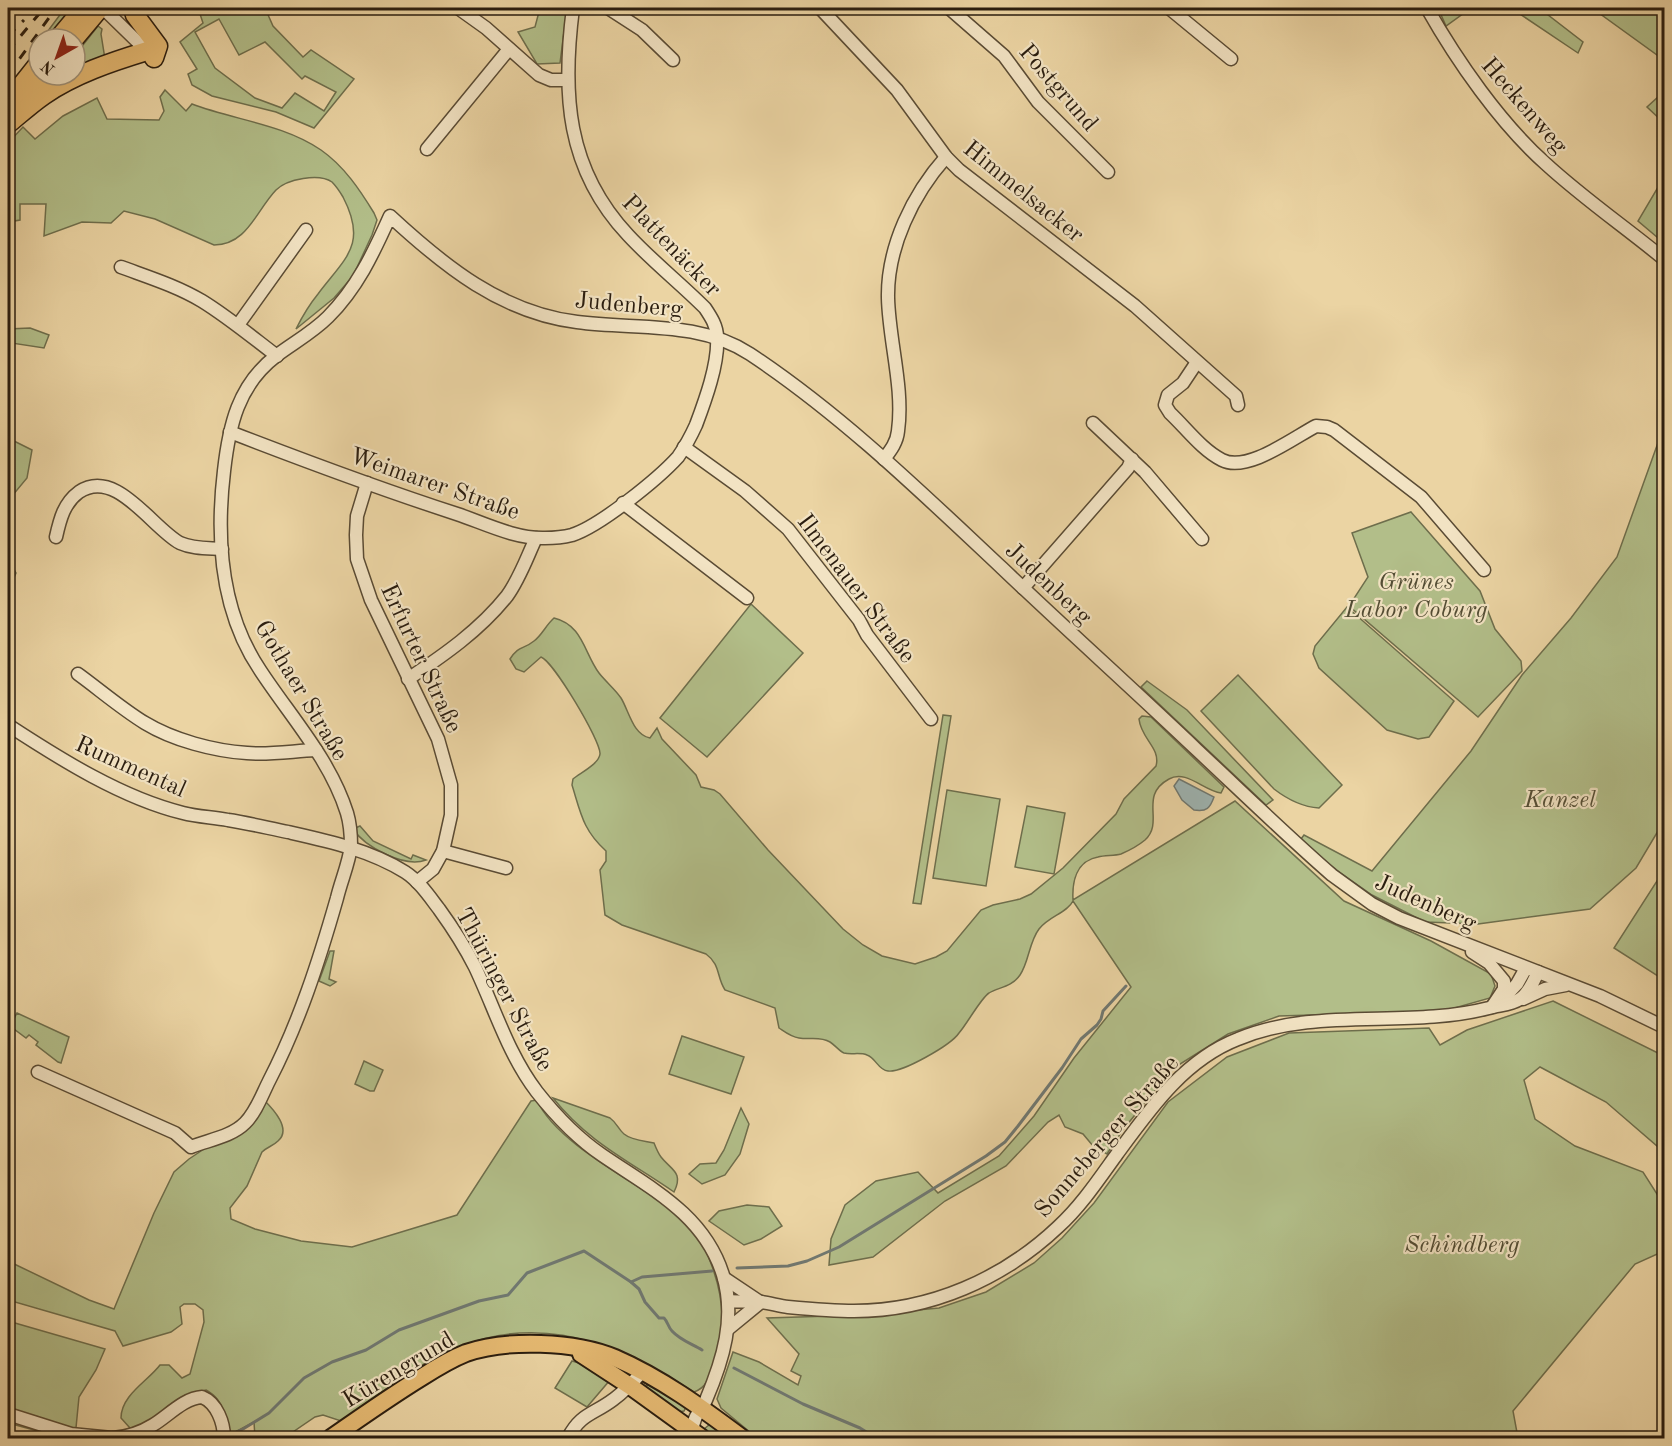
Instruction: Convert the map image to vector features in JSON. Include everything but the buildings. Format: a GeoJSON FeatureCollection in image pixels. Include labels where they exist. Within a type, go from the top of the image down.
{"type":"FeatureCollection","features":[{"type":"Feature","properties":{"kind":"highway"},"geometry":{"type":"LineString","coordinates":[[8,123],[44,95],[87,72],[151,55],[158,46],[135,15],[133,8]]}},
{"type":"Feature","properties":{"kind":"highway"},"geometry":{"type":"LineString","coordinates":[[73,27],[92,12]]}},
{"type":"Feature","properties":{"kind":"highway"},"geometry":{"type":"LineString","coordinates":[[82,27],[92,12]]}},
{"type":"Feature","properties":{"kind":"highway"},"geometry":{"type":"LineString","coordinates":[[8,102],[27,78]]}},
{"type":"Feature","properties":{"kind":"highway"},"geometry":{"type":"LineString","coordinates":[[8,123],[36,87]]}},
{"type":"Feature","properties":{"kind":"main road","name":"Kürengrund"},"geometry":{"type":"LineString","coordinates":[[331,1438],[438,1367],[465,1354],[514,1343],[592,1351],[613,1357],[702,1408],[742,1438]]}},
{"type":"Feature","properties":{"kind":"main road","name":"Kürengrund"},"geometry":{"type":"LineString","coordinates":[[563,1347],[584,1356],[630,1386],[694,1436]]}},
{"type":"Feature","properties":{"kind":"street"},"geometry":{"type":"LineString","coordinates":[[458,8],[486,28],[544,78],[567,80]]}},
{"type":"Feature","properties":{"kind":"street","name":"Plattenäcker"},"geometry":{"type":"LineString","coordinates":[[573,8],[567,80],[569,109],[578,150],[596,193],[629,236],[705,308],[713,319],[717,337]]}},
{"type":"Feature","properties":{"kind":"street"},"geometry":{"type":"LineString","coordinates":[[608,8],[642,30],[673,60]]}},
{"type":"Feature","properties":{"kind":"street","name":"Himmelsacker"},"geometry":{"type":"LineString","coordinates":[[820,8],[897,90],[946,157],[977,186],[1135,306],[1236,396],[1238,405]]}},
{"type":"Feature","properties":{"kind":"street","name":"Postgrund"},"geometry":{"type":"LineString","coordinates":[[949,8],[1000,52],[1038,102],[1108,172]]}},
{"type":"Feature","properties":{"kind":"street"},"geometry":{"type":"LineString","coordinates":[[1169,8],[1231,59]]}},
{"type":"Feature","properties":{"kind":"street","name":"Heckenweg"},"geometry":{"type":"LineString","coordinates":[[1427,8],[1459,60],[1530,150],[1564,180],[1665,259]]}},
{"type":"Feature","properties":{"kind":"street"},"geometry":{"type":"LineString","coordinates":[[92,12],[151,55]]}},
{"type":"Feature","properties":{"kind":"street"},"geometry":{"type":"LineString","coordinates":[[427,149],[509,49]]}},
{"type":"Feature","properties":{"kind":"street"},"geometry":{"type":"LineString","coordinates":[[884,459],[895,442],[898,430],[897,392],[888,298],[892,259],[907,218],[927,182],[946,157]]}},
{"type":"Feature","properties":{"kind":"street","name":"Judenberg"},"geometry":{"type":"LineString","coordinates":[[390,216],[449,268],[487,293],[504,301],[574,322],[673,328],[717,337],[748,353],[804,393],[884,459],[1332,875],[1371,904],[1399,918],[1600,996],[1665,1027]]}},
{"type":"Feature","properties":{"kind":"street","name":"Gothaer Straße"},"geometry":{"type":"LineString","coordinates":[[351,848],[346,812],[335,785],[316,750],[246,646],[230,601],[222,549],[221,504],[230,432],[244,390],[276,356],[318,326],[340,304],[364,271],[390,216]]}},
{"type":"Feature","properties":{"kind":"street"},"geometry":{"type":"LineString","coordinates":[[238,326],[306,230]]}},
{"type":"Feature","properties":{"kind":"street"},"geometry":{"type":"LineString","coordinates":[[121,267],[201,300],[276,356]]}},
{"type":"Feature","properties":{"kind":"street","name":"Weimarer Straße"},"geometry":{"type":"LineString","coordinates":[[230,432],[367,483],[519,535],[536,538],[571,535],[595,524],[656,478],[684,447],[692,435],[702,407],[714,365],[717,337]]}},
{"type":"Feature","properties":{"kind":"street"},"geometry":{"type":"LineString","coordinates":[[1197,362],[1183,383],[1168,395],[1165,402],[1170,413],[1210,452],[1230,463],[1251,461],[1316,426],[1327,426],[1421,497],[1484,570]]}},
{"type":"Feature","properties":{"kind":"street"},"geometry":{"type":"LineString","coordinates":[[1093,423],[1145,472],[1203,539]]}},
{"type":"Feature","properties":{"kind":"street","name":"Ilmenauer Straße"},"geometry":{"type":"LineString","coordinates":[[684,447],[745,491],[788,529],[823,572],[859,620],[867,635],[931,719]]}},
{"type":"Feature","properties":{"kind":"street"},"geometry":{"type":"LineString","coordinates":[[1023,588],[1128,468],[1132,459]]}},
{"type":"Feature","properties":{"kind":"street","name":"Erfurter Straße"},"geometry":{"type":"LineString","coordinates":[[367,483],[357,516],[357,560],[371,600],[438,739],[451,785],[451,814],[443,851],[433,868],[417,882]]}},
{"type":"Feature","properties":{"kind":"street"},"geometry":{"type":"LineString","coordinates":[[56,537],[59,522],[67,504],[73,497],[86,488],[100,487],[114,491],[133,502],[177,541],[190,547],[222,549]]}},
{"type":"Feature","properties":{"kind":"street"},"geometry":{"type":"LineString","coordinates":[[623,503],[747,598]]}},
{"type":"Feature","properties":{"kind":"street"},"geometry":{"type":"LineString","coordinates":[[408,680],[462,640],[487,618],[507,595],[519,576],[536,538]]}},
{"type":"Feature","properties":{"kind":"street"},"geometry":{"type":"LineString","coordinates":[[78,674],[144,723],[197,744],[221,751],[249,754],[316,750]]}},
{"type":"Feature","properties":{"kind":"street","name":"Rummental"},"geometry":{"type":"LineString","coordinates":[[8,725],[100,780],[167,809],[270,828],[351,848]]}},
{"type":"Feature","properties":{"kind":"street"},"geometry":{"type":"LineString","coordinates":[[38,1072],[176,1133],[191,1148],[228,1134],[244,1123],[253,1113],[294,1030],[324,942],[351,848]]}},
{"type":"Feature","properties":{"kind":"street","name":"Thüringer Straße"},"geometry":{"type":"LineString","coordinates":[[351,848],[397,867],[417,882],[450,925],[474,965],[511,1051],[537,1092],[567,1126],[583,1140],[682,1211],[708,1243],[724,1278],[728,1305],[728,1329],[726,1346],[702,1408],[694,1436]]}},
{"type":"Feature","properties":{"kind":"street"},"geometry":{"type":"LineString","coordinates":[[443,851],[506,868]]}},
{"type":"Feature","properties":{"kind":"street"},"geometry":{"type":"LineString","coordinates":[[1451,938],[1489,963],[1502,976],[1504,989],[1492,1007]]}},
{"type":"Feature","properties":{"kind":"street"},"geometry":{"type":"LineString","coordinates":[[1514,1003],[1528,991],[1532,970]]}},
{"type":"Feature","properties":{"kind":"street","name":"Sonneberger Straße"},"geometry":{"type":"LineString","coordinates":[[1492,1007],[1510,993],[1523,976],[1532,970]]}},
{"type":"Feature","properties":{"kind":"street","name":"Sonneberger Straße"},"geometry":{"type":"LineString","coordinates":[[728,1305],[761,1302],[826,1310],[884,1309],[933,1300],[993,1274],[1034,1248],[1070,1214],[1140,1122],[1180,1077],[1213,1052],[1240,1038],[1275,1027],[1351,1020],[1454,1015],[1514,1003],[1545,988],[1570,984]]}},
{"type":"Feature","properties":{"kind":"street","name":"Sonneberger Straße"},"geometry":{"type":"LineString","coordinates":[[724,1278],[761,1302]]}},
{"type":"Feature","properties":{"kind":"street"},"geometry":{"type":"LineString","coordinates":[[728,1329],[761,1302]]}},
{"type":"Feature","properties":{"kind":"street"},"geometry":{"type":"LineString","coordinates":[[568,1438],[575,1424],[582,1417],[612,1400],[630,1386],[642,1372]]}},
{"type":"Feature","properties":{"kind":"street"},"geometry":{"type":"LineString","coordinates":[[8,1414],[71,1434],[112,1438],[137,1433],[152,1426],[188,1402],[202,1397],[212,1403],[218,1413],[224,1438]]}},
{"type":"Feature","properties":{"kind":"green space"},"geometry":{"type":"Polygon","coordinates":[[[65,8],[71,8],[57,27],[51,27],[65,8]]]}},
{"type":"Feature","properties":{"kind":"green space"},"geometry":{"type":"Polygon","coordinates":[[[198,8],[265,8],[273,26],[303,57],[311,50],[354,79],[314,128],[276,112],[212,96],[192,85],[188,74],[197,69],[180,42],[203,23],[198,8]],[[219,19],[195,32],[215,68],[255,98],[282,108],[295,93],[324,111],[336,92],[305,76],[302,79],[265,42],[239,55],[219,19]]]}},
{"type":"Feature","properties":{"kind":"green space"},"geometry":{"type":"Polygon","coordinates":[[[540,8],[567,8],[560,63],[537,64],[518,32],[535,27],[540,8]]]}},
{"type":"Feature","properties":{"kind":"green space"},"geometry":{"type":"Polygon","coordinates":[[[1438,8],[1471,8],[1446,26],[1438,8]]]}},
{"type":"Feature","properties":{"kind":"green space"},"geometry":{"type":"Polygon","coordinates":[[[1511,8],[1539,8],[1583,42],[1578,53],[1511,8]]]}},
{"type":"Feature","properties":{"kind":"green space"},"geometry":{"type":"Polygon","coordinates":[[[1592,8],[1664,8],[1664,60],[1592,8]]]}},
{"type":"Feature","properties":{"kind":"green space"},"geometry":{"type":"Polygon","coordinates":[[[98,26],[102,29],[105,59],[87,67],[87,40],[98,26]]]}},
{"type":"Feature","properties":{"kind":"green space"},"geometry":{"type":"Polygon","coordinates":[[[165,90],[186,111],[192,104],[275,128],[306,141],[329,156],[344,171],[374,213],[377,220],[372,235],[353,276],[334,298],[296,329],[312,302],[344,260],[353,239],[350,213],[343,197],[332,182],[326,179],[303,178],[281,186],[243,233],[235,239],[214,245],[155,219],[124,211],[111,223],[82,222],[44,236],[46,204],[20,204],[20,220],[8,222],[8,143],[23,127],[35,139],[63,116],[97,98],[107,119],[159,120],[164,111],[160,97],[165,90]]]}},
{"type":"Feature","properties":{"kind":"green space"},"geometry":{"type":"Polygon","coordinates":[[[1658,97],[1664,101],[1664,123],[1647,107],[1658,97]]]}},
{"type":"Feature","properties":{"kind":"green space"},"geometry":{"type":"Polygon","coordinates":[[[1664,177],[1664,243],[1638,221],[1664,177]]]}},
{"type":"Feature","properties":{"kind":"green space"},"geometry":{"type":"Polygon","coordinates":[[[30,328],[49,335],[44,348],[12,343],[8,385],[8,329],[30,328]]]}},
{"type":"Feature","properties":{"kind":"green space","name":"Kanzel"},"geometry":{"type":"Polygon","coordinates":[[[1664,426],[1664,821],[1636,868],[1590,909],[1478,924],[1425,922],[1372,895],[1325,862],[1301,839],[1304,835],[1372,871],[1471,751],[1522,675],[1571,618],[1617,557],[1664,426]]]}},
{"type":"Feature","properties":{"kind":"green space"},"geometry":{"type":"Polygon","coordinates":[[[8,438],[32,450],[27,478],[12,496],[8,511],[8,438]]]}},
{"type":"Feature","properties":{"kind":"green space","name":"Grünes Labor Coburg"},"geometry":{"type":"Polygon","coordinates":[[[1411,512],[1480,591],[1495,629],[1521,661],[1522,671],[1478,717],[1349,606],[1368,577],[1352,533],[1411,512]]]}},
{"type":"Feature","properties":{"kind":"green space"},"geometry":{"type":"Polygon","coordinates":[[[8,558],[16,573],[9,589],[8,611],[8,558]]]}},
{"type":"Feature","properties":{"kind":"green space"},"geometry":{"type":"Polygon","coordinates":[[[751,604],[803,653],[707,757],[660,718],[751,604]]]}},
{"type":"Feature","properties":{"kind":"green space"},"geometry":{"type":"Polygon","coordinates":[[[1347,607],[1454,701],[1429,737],[1418,739],[1387,730],[1319,668],[1313,654],[1315,646],[1347,607]]]}},
{"type":"Feature","properties":{"kind":"green space"},"geometry":{"type":"Polygon","coordinates":[[[554,618],[564,622],[577,633],[594,665],[621,698],[639,732],[650,738],[657,728],[662,739],[696,775],[701,787],[720,794],[768,850],[843,929],[882,956],[915,964],[936,957],[947,951],[981,910],[1031,894],[1063,868],[1116,814],[1124,799],[1156,766],[1156,754],[1143,732],[1139,719],[1142,716],[1151,717],[1224,787],[1221,793],[1182,777],[1169,779],[1155,793],[1151,833],[1143,842],[1124,853],[1098,857],[1085,863],[1077,873],[1073,886],[1073,900],[1235,801],[1344,901],[1431,941],[1491,974],[1495,986],[1490,998],[1444,1011],[1279,1016],[1228,1034],[1172,1069],[1122,1131],[1107,1154],[1093,1146],[1083,1134],[1065,1127],[1059,1115],[1048,1122],[1006,1166],[945,1201],[873,1257],[829,1265],[831,1239],[845,1205],[876,1181],[918,1172],[938,1193],[999,1156],[1034,1116],[1074,1058],[1131,987],[1073,901],[1067,909],[1039,929],[1020,975],[1009,985],[989,993],[954,1038],[915,1063],[888,1071],[867,1055],[844,1053],[826,1040],[793,1037],[786,1033],[779,1028],[775,1008],[725,990],[714,962],[706,954],[622,925],[605,915],[600,870],[606,861],[606,851],[588,829],[572,785],[573,779],[599,758],[598,746],[575,702],[547,662],[541,657],[524,672],[516,669],[510,659],[519,650],[537,639],[554,618]]]}},
{"type":"Feature","properties":{"kind":"green space"},"geometry":{"type":"Polygon","coordinates":[[[1238,675],[1342,785],[1319,808],[1295,802],[1274,789],[1201,711],[1238,675]]]}},
{"type":"Feature","properties":{"kind":"green space"},"geometry":{"type":"Polygon","coordinates":[[[1147,681],[1187,710],[1273,800],[1266,805],[1141,687],[1147,681]]]}},
{"type":"Feature","properties":{"kind":"green space"},"geometry":{"type":"Polygon","coordinates":[[[943,715],[951,716],[921,904],[913,903],[943,715]]]}},
{"type":"Feature","properties":{"kind":"green space"},"geometry":{"type":"Polygon","coordinates":[[[947,790],[1000,799],[986,886],[933,878],[947,790]]]}},
{"type":"Feature","properties":{"kind":"green space"},"geometry":{"type":"Polygon","coordinates":[[[1027,806],[1065,813],[1054,874],[1015,867],[1027,806]]]}},
{"type":"Feature","properties":{"kind":"green space"},"geometry":{"type":"Polygon","coordinates":[[[360,826],[373,841],[411,859],[413,855],[426,860],[407,861],[376,849],[366,843],[353,829],[360,826]]]}},
{"type":"Feature","properties":{"kind":"green space"},"geometry":{"type":"Polygon","coordinates":[[[1664,870],[1664,980],[1614,948],[1664,870]]]}},
{"type":"Feature","properties":{"kind":"green space"},"geometry":{"type":"Polygon","coordinates":[[[330,951],[334,951],[329,979],[336,982],[330,986],[319,981],[330,951]]]}},
{"type":"Feature","properties":{"kind":"green space","name":"Schindberg"},"geometry":{"type":"Polygon","coordinates":[[[1553,1001],[1664,1056],[1664,1152],[1606,1102],[1540,1067],[1524,1080],[1535,1119],[1575,1146],[1643,1172],[1664,1205],[1664,1251],[1635,1264],[1513,1411],[1518,1438],[889,1438],[882,1431],[888,1438],[757,1438],[721,1408],[717,1399],[733,1352],[759,1362],[798,1385],[801,1376],[791,1371],[799,1354],[767,1318],[863,1315],[939,1308],[986,1292],[1034,1263],[1062,1238],[1094,1203],[1168,1102],[1227,1057],[1289,1033],[1429,1028],[1440,1045],[1467,1030],[1553,1001]]]}},
{"type":"Feature","properties":{"kind":"green space"},"geometry":{"type":"Polygon","coordinates":[[[17,1013],[69,1037],[61,1063],[36,1045],[38,1042],[29,1035],[26,1038],[10,1026],[17,1013]]]}},
{"type":"Feature","properties":{"kind":"green space"},"geometry":{"type":"Polygon","coordinates":[[[682,1036],[744,1057],[731,1094],[669,1074],[682,1036]]]}},
{"type":"Feature","properties":{"kind":"green space"},"geometry":{"type":"Polygon","coordinates":[[[364,1061],[383,1070],[374,1091],[355,1084],[364,1061]]]}},
{"type":"Feature","properties":{"kind":"green space"},"geometry":{"type":"Polygon","coordinates":[[[553,1098],[610,1118],[627,1136],[654,1143],[661,1157],[677,1176],[674,1192],[595,1139],[580,1127],[553,1098]]]}},
{"type":"Feature","properties":{"kind":"green space"},"geometry":{"type":"Polygon","coordinates":[[[264,1100],[280,1119],[282,1136],[262,1152],[247,1186],[230,1208],[231,1219],[255,1229],[301,1241],[352,1247],[457,1215],[531,1101],[537,1100],[547,1116],[562,1132],[600,1162],[679,1214],[697,1234],[715,1276],[722,1318],[721,1335],[708,1380],[694,1392],[661,1372],[596,1343],[563,1335],[529,1333],[495,1336],[460,1346],[424,1364],[341,1421],[323,1415],[315,1417],[284,1438],[255,1438],[254,1422],[224,1438],[181,1438],[213,1437],[217,1430],[222,1417],[221,1405],[206,1390],[194,1393],[162,1417],[135,1429],[130,1428],[121,1418],[125,1402],[160,1365],[169,1365],[182,1378],[190,1374],[204,1322],[203,1310],[195,1304],[184,1304],[180,1307],[182,1324],[171,1332],[123,1346],[115,1331],[8,1300],[8,1261],[89,1300],[114,1309],[154,1213],[174,1172],[216,1141],[264,1100]]]}},
{"type":"Feature","properties":{"kind":"green space"},"geometry":{"type":"Polygon","coordinates":[[[741,1108],[749,1124],[740,1154],[725,1175],[702,1184],[689,1174],[700,1164],[716,1163],[724,1150],[741,1108]]]}},
{"type":"Feature","properties":{"kind":"green space"},"geometry":{"type":"Polygon","coordinates":[[[747,1205],[769,1207],[782,1226],[761,1239],[744,1245],[709,1221],[719,1211],[747,1205]]]}},
{"type":"Feature","properties":{"kind":"green space"},"geometry":{"type":"Polygon","coordinates":[[[8,1321],[105,1349],[96,1370],[79,1397],[75,1438],[63,1438],[8,1423],[8,1321]]]}},
{"type":"Feature","properties":{"kind":"green space"},"geometry":{"type":"Polygon","coordinates":[[[572,1361],[593,1367],[610,1380],[587,1407],[555,1388],[572,1361]]]}},
{"type":"Feature","properties":{"kind":"green space"},"geometry":{"type":"Polygon","coordinates":[[[648,1384],[686,1407],[684,1411],[678,1412],[645,1388],[648,1384]]]}},
{"type":"Feature","properties":{"kind":"green space"},"geometry":{"type":"Polygon","coordinates":[[[709,1425],[714,1425],[726,1432],[722,1438],[710,1438],[705,1433],[704,1429],[709,1425]]]}},
{"type":"Feature","properties":{"kind":"water"},"geometry":{"type":"Polygon","coordinates":[[[1179,779],[1214,797],[1205,810],[1194,810],[1182,800],[1174,786],[1179,779]]]}},
{"type":"Feature","properties":{"kind":"waterway"},"geometry":{"type":"LineString","coordinates":[[737,1268],[788,1266],[807,1261],[839,1247],[986,1156],[1005,1142],[1062,1068],[1081,1039],[1097,1025],[1103,1011],[1126,986]]}},
{"type":"Feature","properties":{"kind":"waterway"},"geometry":{"type":"LineString","coordinates":[[232,1434],[269,1413],[304,1378],[332,1362],[366,1350],[399,1330],[479,1301],[508,1295],[527,1273],[584,1251],[631,1282],[639,1289],[645,1302],[659,1318],[664,1318],[675,1334],[702,1350]]}},
{"type":"Feature","properties":{"kind":"waterway"},"geometry":{"type":"LineString","coordinates":[[631,1282],[642,1277],[712,1271]]}},
{"type":"Feature","properties":{"kind":"waterway"},"geometry":{"type":"LineString","coordinates":[[734,1368],[803,1404],[860,1428],[876,1438]]}},
{"type":"Feature","properties":{"kind":"railway"},"geometry":{"type":"LineString","coordinates":[[8,51],[44,8]]}},
{"type":"Feature","properties":{"kind":"railway"},"geometry":{"type":"LineString","coordinates":[[8,75],[56,8]]}},
{"type":"Feature","properties":{"kind":"railway"},"geometry":{"type":"LineString","coordinates":[[8,36],[24,20]]}}]}
